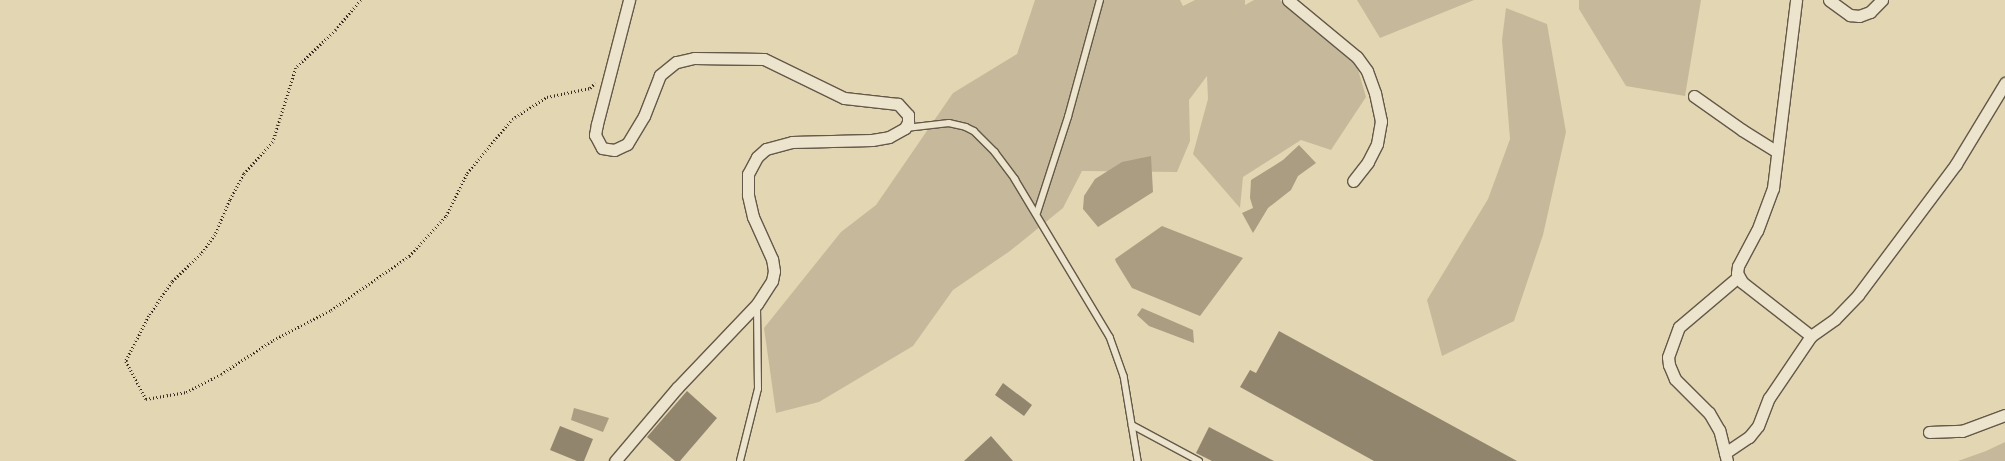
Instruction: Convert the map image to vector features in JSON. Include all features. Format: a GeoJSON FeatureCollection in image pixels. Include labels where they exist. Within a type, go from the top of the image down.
{"type":"FeatureCollection","features":[{"type":"Feature","properties":{"kind":"street"},"geometry":{"type":"LineString","coordinates":[[615,461],[677,388],[756,304],[772,281],[774,271],[770,252],[753,217],[748,195],[748,174],[757,157],[766,149],[782,144],[813,140],[872,140],[898,134],[905,128],[908,115],[898,104],[844,98],[764,59],[694,58],[676,62],[660,75],[644,116],[633,137],[621,148],[607,150],[598,144],[595,134],[629,0]]}},
{"type":"Feature","properties":{"kind":"street"},"geometry":{"type":"LineString","coordinates":[[1288,0],[1357,57],[1367,72],[1375,93],[1381,122],[1377,144],[1368,162],[1353,180]]}},
{"type":"Feature","properties":{"kind":"street"},"geometry":{"type":"LineString","coordinates":[[1796,0],[1776,151],[1773,188],[1757,231],[1738,266],[1738,277],[1811,336]]}},
{"type":"Feature","properties":{"kind":"street"},"geometry":{"type":"LineString","coordinates":[[1829,0],[1850,15],[1859,16],[1870,12],[1882,0]]}},
{"type":"Feature","properties":{"kind":"street"},"geometry":{"type":"LineString","coordinates":[[1738,277],[1680,327],[1668,357],[1675,379],[1709,413],[1718,430],[1726,457],[1749,437],[1758,426],[1770,398],[1811,336],[1835,319],[1858,295],[1956,164],[2005,83]]}},
{"type":"Feature","properties":{"kind":"street"},"geometry":{"type":"LineString","coordinates":[[1694,96],[1776,151]]}},
{"type":"Feature","properties":{"kind":"street"},"geometry":{"type":"LineString","coordinates":[[1929,432],[1962,431],[2005,415]]}},
{"type":"Feature","properties":{"kind":"lane"},"geometry":{"type":"LineString","coordinates":[[1038,213],[1068,117],[1100,0]]}},
{"type":"Feature","properties":{"kind":"lane"},"geometry":{"type":"LineString","coordinates":[[905,128],[949,123],[974,131],[995,152],[1038,213],[1110,337],[1124,376],[1138,461]]}},
{"type":"Feature","properties":{"kind":"lane"},"geometry":{"type":"LineString","coordinates":[[740,461],[758,389],[756,304]]}},
{"type":"Feature","properties":{"kind":"lane"},"geometry":{"type":"LineString","coordinates":[[1132,425],[1199,461]]}},
{"type":"Feature","properties":{"kind":"path"},"geometry":{"type":"LineString","coordinates":[[361,0],[336,30],[296,68],[272,142],[244,174],[215,235],[201,254],[172,282],[149,316],[126,361],[146,400],[186,392],[220,374],[273,340],[331,310],[409,256],[446,216],[467,172],[512,119],[547,97],[590,88],[612,66]]}},
{"type":"Feature","properties":{"kind":"shaded area"},"geometry":{"type":"Polygon","coordinates":[[[1035,0],[1180,0],[1183,6],[1195,0],[1245,0],[1245,5],[1254,0],[1280,0],[1357,66],[1366,97],[1331,150],[1301,140],[1243,177],[1240,208],[1193,154],[1208,99],[1207,76],[1189,100],[1190,141],[1177,172],[1082,171],[1063,208],[1010,251],[953,290],[913,346],[819,402],[776,413],[764,328],[841,232],[876,205],[953,93],[1017,54],[1035,0]]]}},
{"type":"Feature","properties":{"kind":"shaded area"},"geometry":{"type":"Polygon","coordinates":[[[1357,0],[1474,0],[1380,38],[1357,0]]]}},
{"type":"Feature","properties":{"kind":"shaded area"},"geometry":{"type":"Polygon","coordinates":[[[1579,0],[1701,0],[1685,96],[1626,86],[1579,9],[1579,0]]]}},
{"type":"Feature","properties":{"kind":"shaded area"},"geometry":{"type":"Polygon","coordinates":[[[1506,8],[1547,24],[1566,132],[1543,235],[1514,321],[1442,356],[1427,300],[1488,199],[1510,139],[1502,40],[1506,8]]]}},
{"type":"Feature","properties":{"kind":"shaded area"},"geometry":{"type":"Polygon","coordinates":[[[1299,145],[1316,163],[1298,176],[1291,190],[1268,208],[1253,233],[1242,213],[1253,208],[1250,198],[1251,180],[1283,160],[1299,145]]]}},
{"type":"Feature","properties":{"kind":"shaded area"},"geometry":{"type":"Polygon","coordinates":[[[1151,156],[1153,192],[1098,227],[1083,209],[1084,196],[1095,179],[1122,162],[1151,156]]]}},
{"type":"Feature","properties":{"kind":"shaded area"},"geometry":{"type":"Polygon","coordinates":[[[1162,226],[1243,258],[1200,316],[1132,288],[1116,262],[1115,259],[1162,226]]]}},
{"type":"Feature","properties":{"kind":"shaded area"},"geometry":{"type":"Polygon","coordinates":[[[1142,308],[1193,330],[1194,343],[1149,326],[1137,315],[1142,308]]]}},
{"type":"Feature","properties":{"kind":"shaded area"},"geometry":{"type":"Polygon","coordinates":[[[574,408],[609,418],[603,432],[571,420],[574,408]]]}},
{"type":"Feature","properties":{"kind":"shaded area"},"geometry":{"type":"Polygon","coordinates":[[[2005,442],[2005,461],[1958,461],[1986,451],[2005,442]]]}},
{"type":"Feature","properties":{"kind":"building"},"geometry":{"type":"Polygon","coordinates":[[[1279,331],[1517,461],[1374,461],[1240,387],[1250,370],[1256,373],[1279,331]]]}},
{"type":"Feature","properties":{"kind":"building"},"geometry":{"type":"Polygon","coordinates":[[[1003,383],[1032,405],[1024,416],[995,395],[1003,383]]]}},
{"type":"Feature","properties":{"kind":"building"},"geometry":{"type":"Polygon","coordinates":[[[687,391],[717,418],[680,461],[675,461],[647,437],[687,391]]]}},
{"type":"Feature","properties":{"kind":"building"},"geometry":{"type":"Polygon","coordinates":[[[560,426],[593,439],[584,461],[577,461],[550,450],[560,426]]]}},
{"type":"Feature","properties":{"kind":"building"},"geometry":{"type":"Polygon","coordinates":[[[1209,427],[1274,461],[1212,461],[1196,453],[1209,427]]]}},
{"type":"Feature","properties":{"kind":"building"},"geometry":{"type":"Polygon","coordinates":[[[991,436],[1013,461],[964,461],[991,436]]]}}]}
